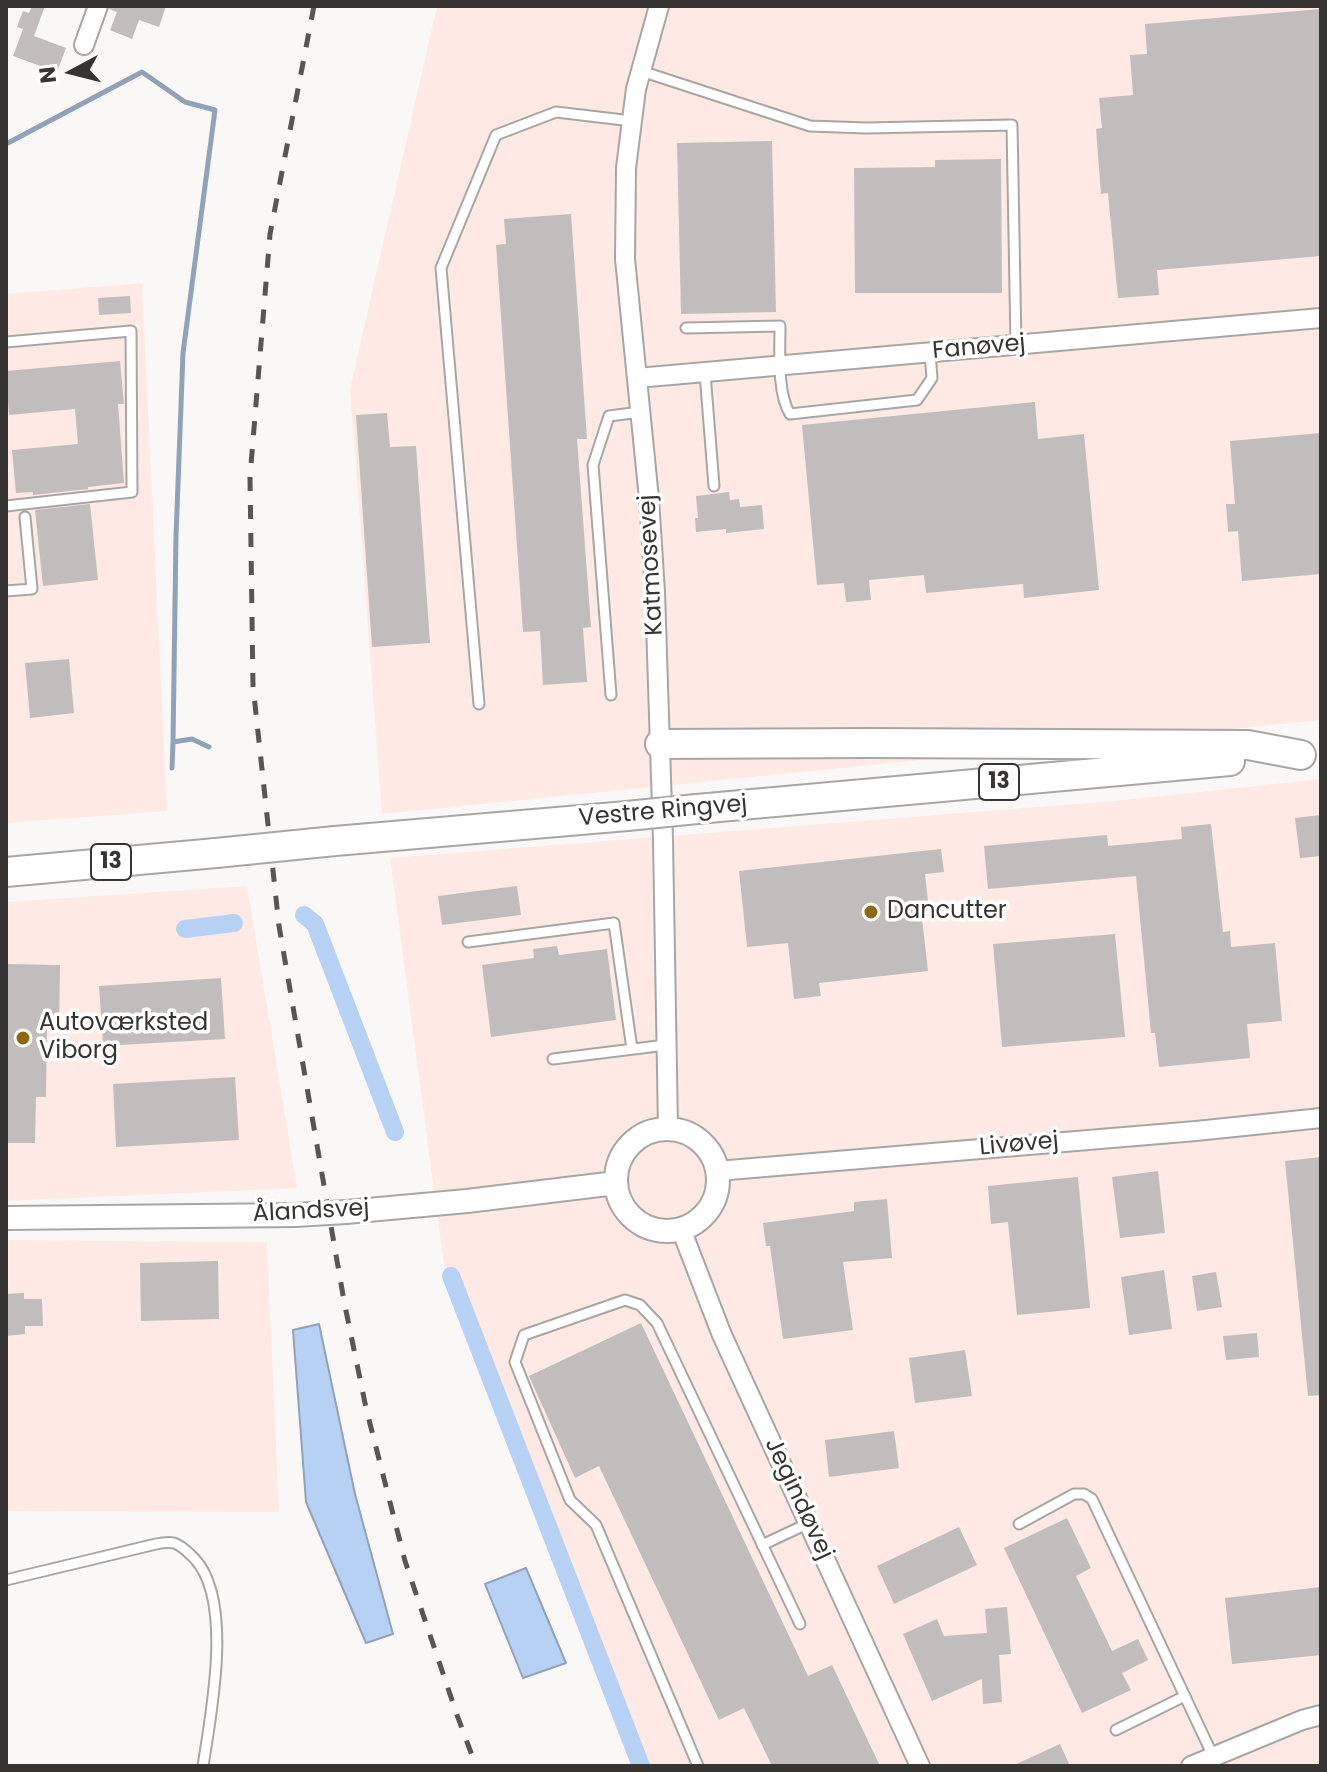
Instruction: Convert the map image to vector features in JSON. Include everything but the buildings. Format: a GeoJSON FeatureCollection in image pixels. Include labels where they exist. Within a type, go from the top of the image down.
{"type":"FeatureCollection","features":[{"type":"Feature","properties":{"kind":"main road"},"geometry":{"type":"LineString","coordinates":[[660,744],[1248,745],[1311,754]]}},
{"type":"Feature","properties":{"kind":"main road","name":"Vestre Ringvej"},"geometry":{"type":"LineString","coordinates":[[6,872],[1311,754]]}},
{"type":"Feature","properties":{"kind":"street"},"geometry":{"type":"LineString","coordinates":[[84,45],[98,6]]}},
{"type":"Feature","properties":{"kind":"street","name":"Katmosevej"},"geometry":{"type":"LineString","coordinates":[[659,6],[636,89],[626,168],[625,259],[655,592],[668,1128]]}},
{"type":"Feature","properties":{"kind":"street","name":"Fanøvej"},"geometry":{"type":"LineString","coordinates":[[637,378],[1321,318]]}},
{"type":"Feature","properties":{"kind":"street","name":"Livøvej"},"geometry":{"type":"LineString","coordinates":[[717,1171],[1321,1118]]}},
{"type":"Feature","properties":{"kind":"street"},"geometry":{"type":"LineString","coordinates":[[668,1128],[685,1132],[700,1141],[711,1154],[717,1171],[718,1186],[706,1213],[695,1223],[666,1231],[651,1229],[638,1222],[619,1198],[616,1183],[617,1166],[624,1151],[636,1139],[651,1131],[668,1128]]}},
{"type":"Feature","properties":{"kind":"street","name":"Ålandsvej"},"geometry":{"type":"LineString","coordinates":[[6,1218],[295,1215],[467,1201],[616,1183]]}},
{"type":"Feature","properties":{"kind":"street","name":"Jegindøvej"},"geometry":{"type":"LineString","coordinates":[[681,1229],[722,1335],[920,1766]]}},
{"type":"Feature","properties":{"kind":"street"},"geometry":{"type":"LineString","coordinates":[[1191,1766],[1321,1715]]}},
{"type":"Feature","properties":{"kind":"lane"},"geometry":{"type":"LineString","coordinates":[[641,71],[810,126],[1012,125],[1016,345]]}},
{"type":"Feature","properties":{"kind":"lane"},"geometry":{"type":"LineString","coordinates":[[479,704],[441,268],[496,135],[556,112],[632,121]]}},
{"type":"Feature","properties":{"kind":"lane"},"geometry":{"type":"LineString","coordinates":[[686,328],[780,326],[780,366],[785,406],[790,414],[917,400],[932,378],[930,353]]}},
{"type":"Feature","properties":{"kind":"lane"},"geometry":{"type":"LineString","coordinates":[[6,342],[131,331],[132,492],[6,506]]}},
{"type":"Feature","properties":{"kind":"lane"},"geometry":{"type":"LineString","coordinates":[[705,373],[714,486]]}},
{"type":"Feature","properties":{"kind":"lane"},"geometry":{"type":"LineString","coordinates":[[611,695],[593,465],[609,416],[640,412]]}},
{"type":"Feature","properties":{"kind":"lane"},"geometry":{"type":"LineString","coordinates":[[6,591],[32,589],[25,517]]}},
{"type":"Feature","properties":{"kind":"lane"},"geometry":{"type":"LineString","coordinates":[[468,942],[614,923],[632,1049]]}},
{"type":"Feature","properties":{"kind":"lane"},"geometry":{"type":"LineString","coordinates":[[553,1059],[666,1045]]}},
{"type":"Feature","properties":{"kind":"lane"},"geometry":{"type":"LineString","coordinates":[[698,1766],[596,1525],[570,1500],[515,1362],[524,1335],[625,1300],[640,1305],[657,1323],[800,1624]]}},
{"type":"Feature","properties":{"kind":"lane"},"geometry":{"type":"LineString","coordinates":[[1019,1524],[1074,1494],[1084,1494],[1092,1499],[1213,1756]]}},
{"type":"Feature","properties":{"kind":"lane"},"geometry":{"type":"LineString","coordinates":[[762,1545],[809,1523]]}},
{"type":"Feature","properties":{"kind":"lane"},"geometry":{"type":"LineString","coordinates":[[6,1580],[156,1544],[175,1543],[188,1552],[200,1565],[210,1586],[216,1614],[217,1655],[203,1766]]}},
{"type":"Feature","properties":{"kind":"lane"},"geometry":{"type":"LineString","coordinates":[[1116,1730],[1185,1696]]}},
{"type":"Feature","properties":{"kind":"shaded area"},"geometry":{"type":"Polygon","coordinates":[[[437,6],[1321,6],[1321,720],[382,814],[350,389],[437,6]]]}},
{"type":"Feature","properties":{"kind":"shaded area"},"geometry":{"type":"Polygon","coordinates":[[[142,283],[167,811],[6,823],[6,294],[142,283]]]}},
{"type":"Feature","properties":{"kind":"shaded area"},"geometry":{"type":"Polygon","coordinates":[[[1321,779],[1321,1766],[640,1766],[446,1281],[390,858],[1114,801],[1321,779]]]}},
{"type":"Feature","properties":{"kind":"shaded area"},"geometry":{"type":"Polygon","coordinates":[[[247,886],[297,1188],[6,1201],[6,902],[247,886]]]}},
{"type":"Feature","properties":{"kind":"shaded area"},"geometry":{"type":"Polygon","coordinates":[[[6,1240],[267,1242],[279,1512],[6,1511],[6,1240]]]}},
{"type":"Feature","properties":{"kind":"water"},"geometry":{"type":"Polygon","coordinates":[[[319,1324],[355,1494],[393,1634],[366,1643],[306,1502],[293,1330],[319,1324]]]}},
{"type":"Feature","properties":{"kind":"water"},"geometry":{"type":"Polygon","coordinates":[[[526,1568],[566,1663],[523,1678],[485,1584],[526,1568]]]}},
{"type":"Feature","properties":{"kind":"waterway"},"geometry":{"type":"LineString","coordinates":[[6,144],[142,72],[185,102],[215,110],[183,353],[173,742]]}},
{"type":"Feature","properties":{"kind":"waterway"},"geometry":{"type":"LineString","coordinates":[[172,768],[173,742],[192,739],[209,747]]}},
{"type":"Feature","properties":{"kind":"waterway"},"geometry":{"type":"LineString","coordinates":[[304,915],[315,924],[395,1132]]}},
{"type":"Feature","properties":{"kind":"waterway"},"geometry":{"type":"LineString","coordinates":[[185,929],[234,923]]}},
{"type":"Feature","properties":{"kind":"waterway"},"geometry":{"type":"LineString","coordinates":[[451,1276],[641,1766]]}},
{"type":"Feature","properties":{"kind":"railway"},"geometry":{"type":"LineString","coordinates":[[314,6],[270,234],[250,477],[253,686],[279,926],[344,1301],[366,1408],[405,1561],[476,1766]]}},
{"type":"Feature","properties":{"kind":"place","name":"Dancutter"},"geometry":{"type":"Point","coordinates":[871,912]}},
{"type":"Feature","properties":{"kind":"place","name":"Autoværksted Viborg"},"geometry":{"type":"Point","coordinates":[23,1038]}}]}
